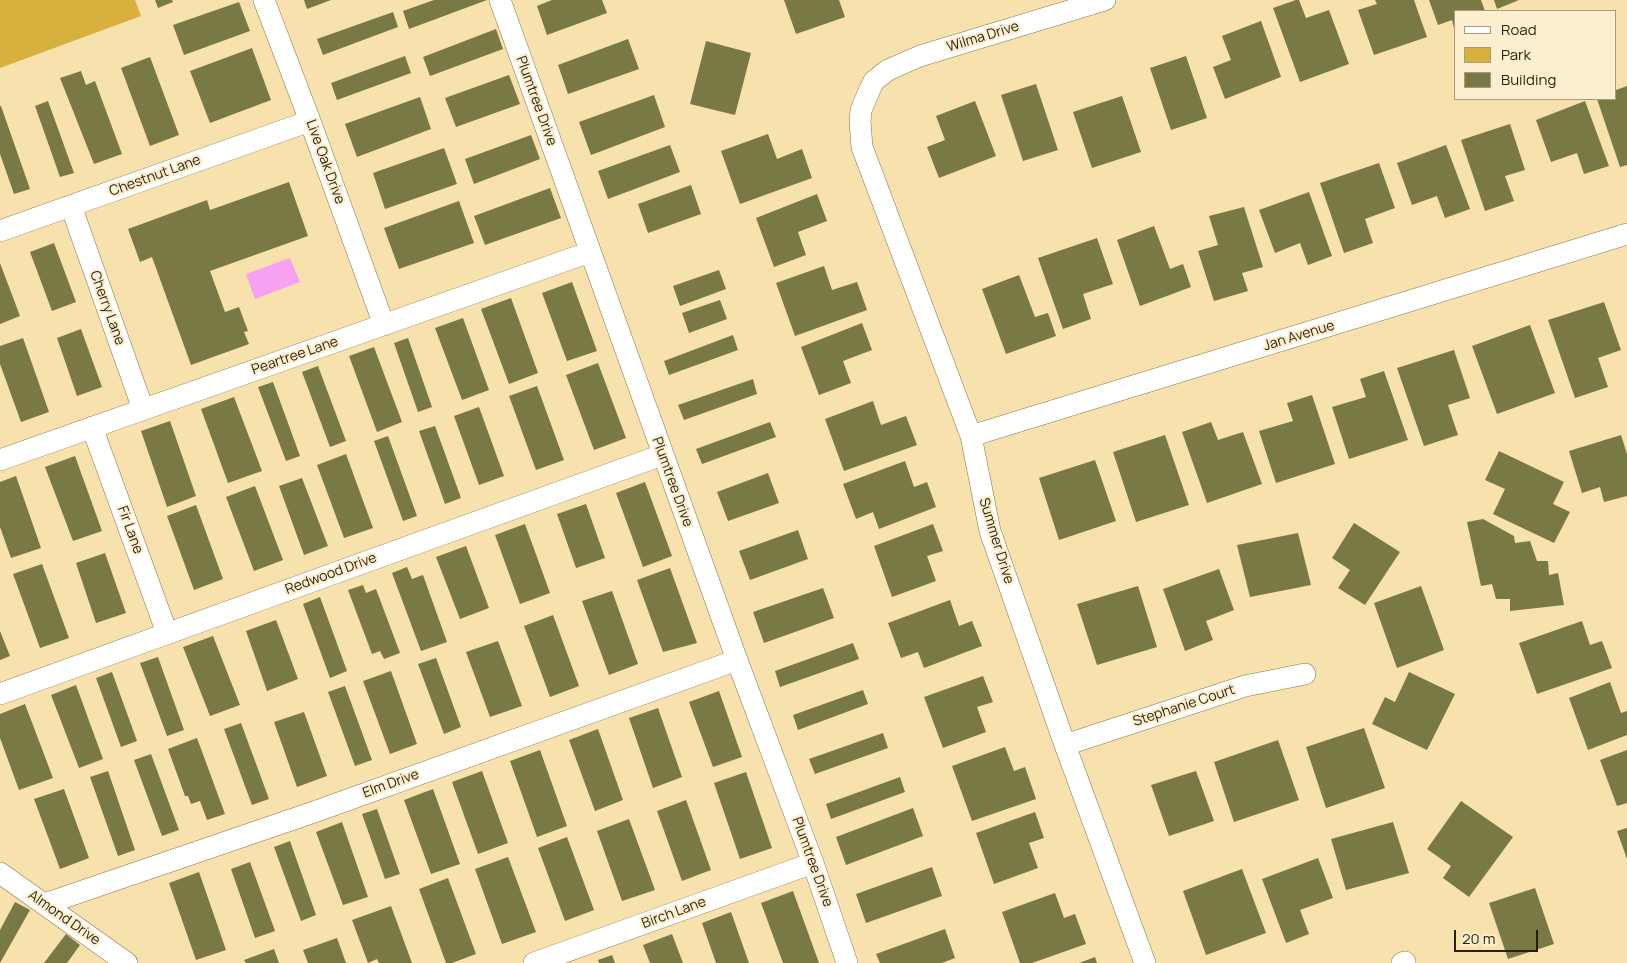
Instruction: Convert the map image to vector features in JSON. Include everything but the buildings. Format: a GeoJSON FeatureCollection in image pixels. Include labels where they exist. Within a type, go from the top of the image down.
{"type":"FeatureCollection","features":[{"type":"Feature","properties":{"kind":"street","name":"Live Oak Drive"},"geometry":{"type":"LineString","coordinates":[[264,0],[384,324]]}},
{"type":"Feature","properties":{"kind":"street","name":"Plumtree Drive"},"geometry":{"type":"LineString","coordinates":[[500,0],[662,455],[814,863],[847,963]]}},
{"type":"Feature","properties":{"kind":"street","name":"Wilma Drive"},"geometry":{"type":"LineString","coordinates":[[870,89],[874,82],[888,70],[920,56],[1106,0]]}},
{"type":"Feature","properties":{"kind":"street","name":"Summer Drive"},"geometry":{"type":"LineString","coordinates":[[870,89],[861,110],[862,148],[971,436],[990,531],[1065,745],[1145,963]]}},
{"type":"Feature","properties":{"kind":"street","name":"Chestnut Lane"},"geometry":{"type":"LineString","coordinates":[[0,231],[310,120]]}},
{"type":"Feature","properties":{"kind":"street","name":"Cherry Lane"},"geometry":{"type":"LineString","coordinates":[[71,206],[143,409]]}},
{"type":"Feature","properties":{"kind":"street","name":"Jan Avenue"},"geometry":{"type":"LineString","coordinates":[[971,436],[1627,234]]}},
{"type":"Feature","properties":{"kind":"street","name":"Peartree Lane"},"geometry":{"type":"LineString","coordinates":[[0,460],[590,252]]}},
{"type":"Feature","properties":{"kind":"street","name":"Fir Lane"},"geometry":{"type":"LineString","coordinates":[[92,426],[167,633]]}},
{"type":"Feature","properties":{"kind":"street","name":"Redwood Drive"},"geometry":{"type":"LineString","coordinates":[[0,694],[662,455]]}},
{"type":"Feature","properties":{"kind":"street","name":"Elm Drive"},"geometry":{"type":"LineString","coordinates":[[45,904],[314,812],[737,660]]}},
{"type":"Feature","properties":{"kind":"street","name":"Stephanie Court"},"geometry":{"type":"LineString","coordinates":[[1065,745],[1245,686],[1305,674]]}},
{"type":"Feature","properties":{"kind":"street","name":"Birch Lane"},"geometry":{"type":"LineString","coordinates":[[534,963],[814,863]]}},
{"type":"Feature","properties":{"kind":"street","name":"Almond Drive"},"geometry":{"type":"LineString","coordinates":[[0,873],[128,963]]}},
{"type":"Feature","properties":{"kind":"green space"},"geometry":{"type":"Polygon","coordinates":[[[0,0],[135,0],[141,16],[0,68],[0,0]]]}},
{"type":"Feature","properties":{"kind":"shaded area"},"geometry":{"type":"Polygon","coordinates":[[[290,258],[300,282],[255,299],[246,274],[290,258]]]}}]}
